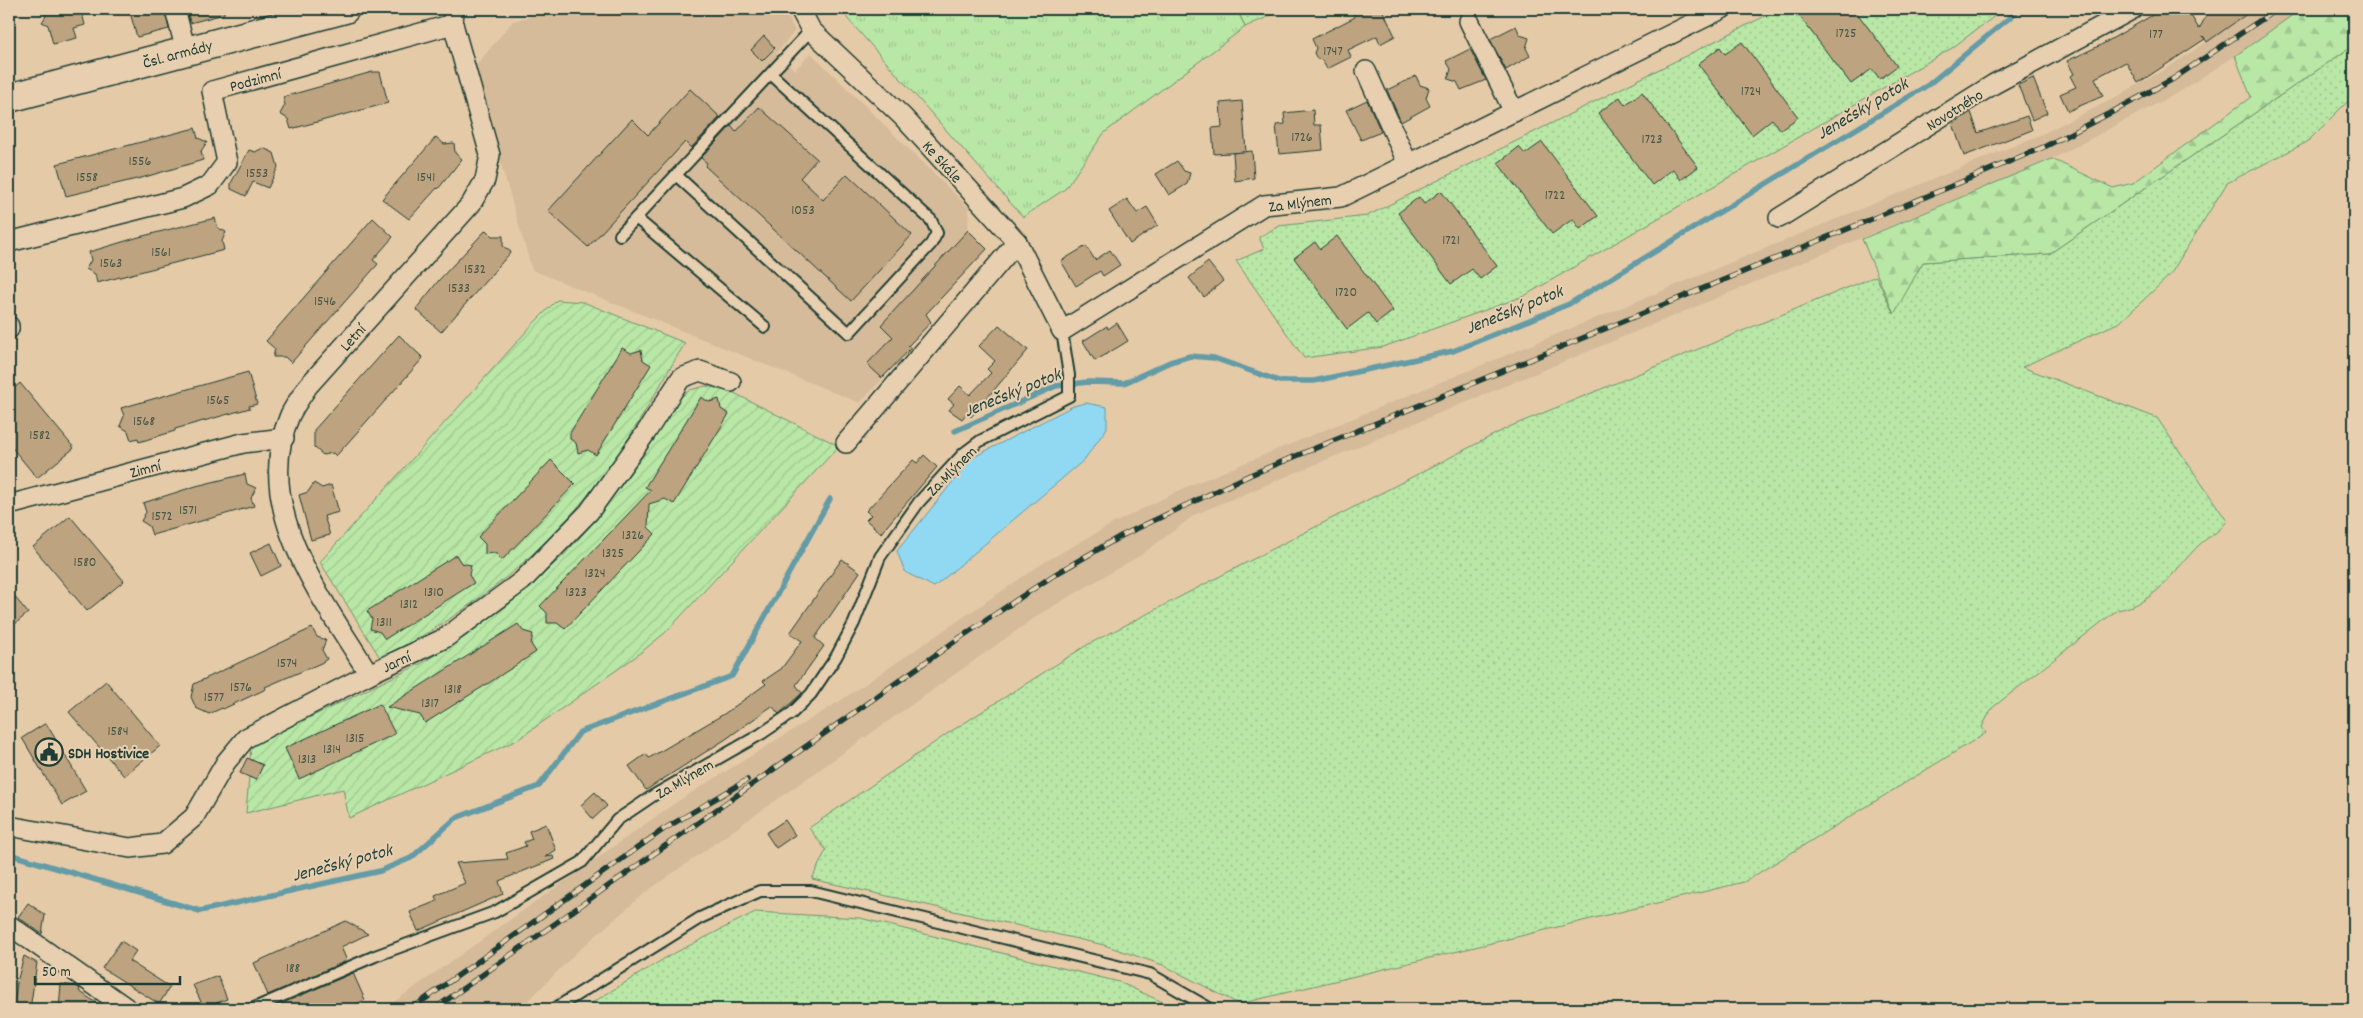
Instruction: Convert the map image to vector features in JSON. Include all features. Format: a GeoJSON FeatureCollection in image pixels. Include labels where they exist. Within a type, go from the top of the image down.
{"type":"FeatureCollection","features":[{"type":"Feature","properties":{"kind":"main road","name":"Čsl. armády"},"geometry":{"type":"LineString","coordinates":[[9,98],[345,9]]}},
{"type":"Feature","properties":{"kind":"street"},"geometry":{"type":"LineString","coordinates":[[175,9],[186,51]]}},
{"type":"Feature","properties":{"kind":"street","name":"Ke Skále"},"geometry":{"type":"LineString","coordinates":[[800,9],[811,30],[903,117],[1016,242],[1062,332]]}},
{"type":"Feature","properties":{"kind":"street","name":"Za Mlýnem"},"geometry":{"type":"LineString","coordinates":[[1062,332],[1264,205],[1341,197],[1722,9]]}},
{"type":"Feature","properties":{"kind":"street","name":"Novotného"},"geometry":{"type":"LineString","coordinates":[[1779,218],[1994,84],[2133,9]]}},
{"type":"Feature","properties":{"kind":"street","name":"Podzimní"},"geometry":{"type":"LineString","coordinates":[[9,242],[183,198],[210,185],[227,162],[212,91],[454,17]]}},
{"type":"Feature","properties":{"kind":"street","name":"Letní"},"geometry":{"type":"LineString","coordinates":[[369,674],[321,596],[290,536],[279,494],[279,464],[290,415],[308,386],[471,204],[485,180],[490,155],[454,17]]}},
{"type":"Feature","properties":{"kind":"street"},"geometry":{"type":"LineString","coordinates":[[1469,22],[1514,112]]}},
{"type":"Feature","properties":{"kind":"street"},"geometry":{"type":"LineString","coordinates":[[1366,71],[1408,164]]}},
{"type":"Feature","properties":{"kind":"street"},"geometry":{"type":"LineString","coordinates":[[846,443],[1016,242]]}},
{"type":"Feature","properties":{"kind":"street","name":"Jarní"},"geometry":{"type":"LineString","coordinates":[[9,826],[130,848],[162,844],[194,817],[226,762],[246,738],[369,674],[445,638],[522,581],[589,512],[646,434],[681,378],[700,371],[731,382]]}},
{"type":"Feature","properties":{"kind":"street","name":"Zimní"},"geometry":{"type":"LineString","coordinates":[[9,505],[243,443],[284,438]]}},
{"type":"Feature","properties":{"kind":"street"},"geometry":{"type":"LineString","coordinates":[[9,925],[128,1009]]}},
{"type":"Feature","properties":{"kind":"lane"},"geometry":{"type":"LineString","coordinates":[[620,235],[811,30]]}},
{"type":"Feature","properties":{"kind":"lane"},"geometry":{"type":"LineString","coordinates":[[676,175],[849,333],[931,244],[936,233],[931,220],[771,74]]}},
{"type":"Feature","properties":{"kind":"lane"},"geometry":{"type":"LineString","coordinates":[[636,218],[765,327]]}},
{"type":"Feature","properties":{"kind":"lane","name":"Za Mlýnem"},"geometry":{"type":"LineString","coordinates":[[252,1009],[375,956],[495,912],[582,862],[617,820],[654,795],[760,734],[792,713],[811,694],[836,657],[854,623],[880,558],[919,502],[964,453],[980,441],[1065,399],[1070,392],[1062,332]]}},
{"type":"Feature","properties":{"kind":"lane"},"geometry":{"type":"LineString","coordinates":[[554,1009],[700,918],[760,891],[811,890],[1150,974],[1211,1009]]}},
{"type":"Feature","properties":{"kind":"shaded area"},"geometry":{"type":"Polygon","coordinates":[[[560,9],[784,9],[795,31],[776,53],[795,70],[811,53],[969,208],[968,230],[987,249],[926,314],[928,316],[908,345],[911,348],[860,403],[532,270],[473,69],[513,21],[560,9]]]}},
{"type":"Feature","properties":{"kind":"shaded area"},"geometry":{"type":"Polygon","coordinates":[[[2256,9],[2301,9],[2241,52],[2181,91],[2052,159],[1196,514],[1141,555],[1043,612],[646,892],[577,952],[520,1009],[384,1009],[678,801],[840,701],[1043,563],[1114,523],[1184,488],[2040,135],[2109,101],[2167,68],[2256,9]]]}},
{"type":"Feature","properties":{"kind":"green space"},"geometry":{"type":"Polygon","coordinates":[[[843,9],[1237,9],[1245,27],[1104,133],[1065,189],[1023,217],[847,18],[843,9]]]}},
{"type":"Feature","properties":{"kind":"green space"},"geometry":{"type":"Polygon","coordinates":[[[1237,9],[1285,9],[1245,27],[1237,9]]]}},
{"type":"Feature","properties":{"kind":"green space"},"geometry":{"type":"Polygon","coordinates":[[[1779,9],[2004,9],[1952,48],[1524,296],[1383,347],[1304,358],[1236,261],[1264,249],[1259,237],[1279,226],[1367,216],[1779,9]]]}},
{"type":"Feature","properties":{"kind":"green space"},"geometry":{"type":"Polygon","coordinates":[[[2301,9],[2354,9],[2354,45],[2049,254],[1923,262],[1894,314],[1862,239],[2052,159],[2113,188],[2133,183],[2251,97],[2235,56],[2301,9]]]}},
{"type":"Feature","properties":{"kind":"green space"},"geometry":{"type":"Polygon","coordinates":[[[2354,45],[2354,95],[2307,142],[2227,183],[2170,275],[2120,322],[2022,367],[2157,418],[2227,521],[2198,546],[2153,594],[2131,607],[2117,610],[1992,708],[1982,727],[1986,733],[1744,882],[1239,1004],[1163,965],[1104,945],[812,879],[826,850],[809,828],[950,732],[1087,645],[1509,427],[1876,276],[1893,313],[1923,262],[2049,254],[2354,45]]]}},
{"type":"Feature","properties":{"kind":"green space"},"geometry":{"type":"Polygon","coordinates":[[[557,300],[583,302],[685,343],[611,465],[576,509],[552,535],[500,582],[472,603],[443,623],[381,659],[320,562],[533,324],[557,300]]]}},
{"type":"Feature","properties":{"kind":"green space"},"geometry":{"type":"Polygon","coordinates":[[[706,386],[730,391],[839,446],[666,632],[635,657],[517,740],[349,818],[343,789],[246,813],[249,777],[256,780],[263,765],[250,759],[251,746],[420,664],[465,637],[516,598],[564,555],[599,516],[644,454],[678,399],[690,390],[706,386]]]}},
{"type":"Feature","properties":{"kind":"green space"},"geometry":{"type":"Polygon","coordinates":[[[755,912],[860,918],[1119,982],[1169,1005],[1151,1009],[582,1009],[667,957],[755,912]]]}},
{"type":"Feature","properties":{"kind":"water"},"geometry":{"type":"Polygon","coordinates":[[[1086,403],[1107,407],[1107,428],[1084,460],[934,587],[905,572],[897,551],[972,458],[1073,406],[1086,403]]]}},
{"type":"Feature","properties":{"kind":"building"},"geometry":{"type":"Polygon","coordinates":[[[44,9],[81,9],[85,25],[74,28],[77,38],[53,44],[48,25],[42,22],[46,16],[44,9]]]}},
{"type":"Feature","properties":{"kind":"building"},"geometry":{"type":"Polygon","coordinates":[[[129,9],[164,9],[169,29],[137,37],[129,9]]]}},
{"type":"Feature","properties":{"kind":"building"},"geometry":{"type":"Polygon","coordinates":[[[187,9],[224,9],[224,14],[190,23],[187,9]]]}},
{"type":"Feature","properties":{"kind":"building"},"geometry":{"type":"Polygon","coordinates":[[[1351,9],[1382,9],[1395,36],[1380,44],[1377,36],[1348,50],[1351,57],[1327,69],[1322,60],[1317,59],[1314,53],[1316,48],[1312,39],[1355,17],[1351,9]]]}},
{"type":"Feature","properties":{"kind":"building"},"geometry":{"type":"Polygon","coordinates":[[[1794,9],[1854,9],[1897,66],[1880,79],[1872,69],[1851,84],[1794,9]]]}},
{"type":"Feature","properties":{"kind":"building"},"geometry":{"type":"Polygon","coordinates":[[[2163,9],[2187,9],[2199,29],[2210,9],[2254,9],[2207,42],[2205,39],[2138,83],[2126,62],[2095,78],[2103,96],[2068,111],[2060,94],[2076,87],[2070,76],[2074,74],[2067,61],[2101,45],[2163,9]]]}},
{"type":"Feature","properties":{"kind":"building"},"geometry":{"type":"Polygon","coordinates":[[[1516,26],[1520,35],[1529,38],[1526,48],[1530,56],[1506,70],[1490,39],[1516,26]]]}},
{"type":"Feature","properties":{"kind":"building"},"geometry":{"type":"Polygon","coordinates":[[[764,36],[775,48],[762,61],[751,50],[764,36]]]}},
{"type":"Feature","properties":{"kind":"building"},"geometry":{"type":"Polygon","coordinates":[[[1742,42],[1798,117],[1781,130],[1772,119],[1752,135],[1698,64],[1720,47],[1725,54],[1742,42]]]}},
{"type":"Feature","properties":{"kind":"building"},"geometry":{"type":"Polygon","coordinates":[[[1470,49],[1486,80],[1461,90],[1457,82],[1448,79],[1451,69],[1446,61],[1470,49]]]}},
{"type":"Feature","properties":{"kind":"building"},"geometry":{"type":"Polygon","coordinates":[[[372,72],[380,72],[388,103],[291,129],[288,119],[280,114],[285,105],[283,97],[372,72]]]}},
{"type":"Feature","properties":{"kind":"building"},"geometry":{"type":"Polygon","coordinates":[[[1416,76],[1420,85],[1429,88],[1426,98],[1430,106],[1401,122],[1387,90],[1416,76]]]}},
{"type":"Feature","properties":{"kind":"building"},"geometry":{"type":"Polygon","coordinates":[[[2033,78],[2047,113],[2032,120],[2018,85],[2033,78]]]}},
{"type":"Feature","properties":{"kind":"building"},"geometry":{"type":"Polygon","coordinates":[[[690,89],[720,117],[691,148],[685,142],[588,247],[548,211],[632,119],[648,135],[690,89]]]}},
{"type":"Feature","properties":{"kind":"building"},"geometry":{"type":"Polygon","coordinates":[[[1642,92],[1698,167],[1681,180],[1673,169],[1652,185],[1598,113],[1620,97],[1625,105],[1642,92]]]}},
{"type":"Feature","properties":{"kind":"building"},"geometry":{"type":"Polygon","coordinates":[[[1367,100],[1381,132],[1361,140],[1346,110],[1367,100]]]}},
{"type":"Feature","properties":{"kind":"building"},"geometry":{"type":"Polygon","coordinates":[[[1242,101],[1246,152],[1214,154],[1212,128],[1222,127],[1220,103],[1242,101]]]}},
{"type":"Feature","properties":{"kind":"building"},"geometry":{"type":"Polygon","coordinates":[[[759,107],[817,159],[800,178],[823,200],[847,174],[912,235],[851,301],[705,166],[707,163],[701,158],[731,126],[736,132],[759,107]]]}},
{"type":"Feature","properties":{"kind":"building"},"geometry":{"type":"Polygon","coordinates":[[[1313,110],[1314,125],[1321,125],[1323,150],[1279,154],[1276,125],[1285,124],[1284,113],[1313,110]]]}},
{"type":"Feature","properties":{"kind":"building"},"geometry":{"type":"Polygon","coordinates":[[[1971,112],[1978,133],[2027,116],[2032,130],[1964,156],[1953,124],[1971,112]]]}},
{"type":"Feature","properties":{"kind":"building"},"geometry":{"type":"Polygon","coordinates":[[[195,128],[198,138],[207,142],[201,151],[203,160],[145,177],[66,196],[57,164],[195,128]]]}},
{"type":"Feature","properties":{"kind":"building"},"geometry":{"type":"Polygon","coordinates":[[[436,137],[444,144],[454,143],[455,153],[462,159],[438,189],[409,219],[382,199],[436,137]]]}},
{"type":"Feature","properties":{"kind":"building"},"geometry":{"type":"Polygon","coordinates":[[[1542,142],[1598,216],[1580,229],[1573,219],[1552,234],[1498,163],[1519,147],[1525,154],[1542,142]]]}},
{"type":"Feature","properties":{"kind":"building"},"geometry":{"type":"Polygon","coordinates":[[[263,148],[274,153],[278,167],[268,188],[253,182],[246,196],[231,189],[231,183],[249,150],[255,152],[263,148]]]}},
{"type":"Feature","properties":{"kind":"building"},"geometry":{"type":"Polygon","coordinates":[[[1252,151],[1254,178],[1235,181],[1233,153],[1252,151]]]}},
{"type":"Feature","properties":{"kind":"building"},"geometry":{"type":"Polygon","coordinates":[[[1177,161],[1184,171],[1190,173],[1187,184],[1169,195],[1156,174],[1177,161]]]}},
{"type":"Feature","properties":{"kind":"building"},"geometry":{"type":"Polygon","coordinates":[[[1441,191],[1497,266],[1480,279],[1472,269],[1451,284],[1398,213],[1419,197],[1424,204],[1441,191]]]}},
{"type":"Feature","properties":{"kind":"building"},"geometry":{"type":"Polygon","coordinates":[[[1127,199],[1137,213],[1147,207],[1158,225],[1130,244],[1109,211],[1127,199]]]}},
{"type":"Feature","properties":{"kind":"building"},"geometry":{"type":"Polygon","coordinates":[[[215,218],[218,228],[226,232],[222,241],[224,250],[97,283],[95,274],[86,269],[91,260],[89,252],[215,218]]]}},
{"type":"Feature","properties":{"kind":"building"},"geometry":{"type":"Polygon","coordinates":[[[373,218],[393,237],[373,260],[378,264],[291,363],[285,357],[273,357],[275,349],[266,341],[373,218]]]}},
{"type":"Feature","properties":{"kind":"building"},"geometry":{"type":"Polygon","coordinates":[[[486,230],[492,236],[503,236],[503,246],[511,252],[441,332],[416,309],[439,280],[486,230]]]}},
{"type":"Feature","properties":{"kind":"building"},"geometry":{"type":"Polygon","coordinates":[[[968,230],[987,249],[926,314],[931,322],[908,346],[911,348],[882,378],[867,364],[893,337],[881,325],[968,230]]]}},
{"type":"Feature","properties":{"kind":"building"},"geometry":{"type":"Polygon","coordinates":[[[1337,236],[1393,311],[1376,324],[1368,313],[1347,329],[1294,258],[1315,242],[1320,249],[1337,236]]]}},
{"type":"Feature","properties":{"kind":"building"},"geometry":{"type":"Polygon","coordinates":[[[1086,246],[1095,260],[1110,250],[1120,265],[1103,276],[1100,271],[1076,286],[1061,261],[1086,246]]]}},
{"type":"Feature","properties":{"kind":"building"},"geometry":{"type":"Polygon","coordinates":[[[1208,262],[1223,281],[1204,297],[1189,278],[1208,262]]]}},
{"type":"Feature","properties":{"kind":"building"},"geometry":{"type":"Polygon","coordinates":[[[1117,323],[1128,341],[1095,361],[1083,341],[1107,326],[1108,329],[1117,323]]]}},
{"type":"Feature","properties":{"kind":"building"},"geometry":{"type":"Polygon","coordinates":[[[999,325],[1028,350],[971,417],[967,413],[962,419],[949,410],[954,404],[948,399],[960,386],[970,395],[991,373],[987,369],[995,361],[979,346],[999,325]]]}},
{"type":"Feature","properties":{"kind":"building"},"geometry":{"type":"Polygon","coordinates":[[[399,335],[423,358],[336,456],[333,453],[323,455],[314,447],[314,430],[399,335]]]}},
{"type":"Feature","properties":{"kind":"building"},"geometry":{"type":"Polygon","coordinates":[[[622,348],[631,353],[641,350],[643,360],[651,365],[596,455],[588,450],[578,453],[576,443],[570,439],[570,433],[622,348]]]}},
{"type":"Feature","properties":{"kind":"building"},"geometry":{"type":"Polygon","coordinates":[[[248,372],[257,404],[249,406],[250,408],[175,429],[175,431],[139,442],[138,438],[131,440],[128,431],[120,426],[124,416],[121,408],[248,372]]]}},
{"type":"Feature","properties":{"kind":"building"},"geometry":{"type":"Polygon","coordinates":[[[20,383],[74,448],[37,478],[9,444],[9,393],[20,383]]]}},
{"type":"Feature","properties":{"kind":"building"},"geometry":{"type":"Polygon","coordinates":[[[701,397],[709,402],[719,399],[721,409],[729,414],[674,504],[665,499],[649,504],[648,527],[655,534],[565,629],[557,623],[547,623],[547,613],[540,606],[651,490],[645,487],[701,397]]]}},
{"type":"Feature","properties":{"kind":"building"},"geometry":{"type":"Polygon","coordinates":[[[924,455],[937,467],[881,533],[866,520],[871,515],[866,511],[913,460],[917,463],[924,455]]]}},
{"type":"Feature","properties":{"kind":"building"},"geometry":{"type":"Polygon","coordinates":[[[551,460],[575,484],[502,560],[495,553],[485,554],[485,544],[478,537],[551,460]]]}},
{"type":"Feature","properties":{"kind":"building"},"geometry":{"type":"Polygon","coordinates":[[[245,474],[247,484],[256,488],[251,498],[254,506],[152,535],[149,526],[141,521],[146,512],[143,503],[196,486],[245,474]]]}},
{"type":"Feature","properties":{"kind":"building"},"geometry":{"type":"Polygon","coordinates":[[[314,483],[322,488],[331,485],[339,512],[324,516],[330,535],[311,540],[299,495],[308,492],[314,483]]]}},
{"type":"Feature","properties":{"kind":"building"},"geometry":{"type":"Polygon","coordinates":[[[70,516],[124,581],[87,611],[33,547],[70,516]]]}},
{"type":"Feature","properties":{"kind":"building"},"geometry":{"type":"Polygon","coordinates":[[[271,543],[281,566],[261,576],[250,553],[271,543]]]}},
{"type":"Feature","properties":{"kind":"building"},"geometry":{"type":"Polygon","coordinates":[[[456,555],[461,563],[471,565],[469,575],[474,583],[385,639],[380,632],[370,629],[372,619],[367,611],[456,555]]]}},
{"type":"Feature","properties":{"kind":"building"},"geometry":{"type":"Polygon","coordinates":[[[842,559],[860,572],[815,638],[824,646],[796,685],[802,693],[779,714],[772,706],[726,739],[646,790],[629,766],[646,754],[649,758],[724,714],[766,684],[763,681],[781,669],[802,641],[790,633],[842,559]]]}},
{"type":"Feature","properties":{"kind":"building"},"geometry":{"type":"Polygon","coordinates":[[[9,590],[28,613],[9,629],[9,590]]]}},
{"type":"Feature","properties":{"kind":"building"},"geometry":{"type":"Polygon","coordinates":[[[518,624],[523,631],[533,634],[531,644],[536,652],[492,681],[425,723],[420,715],[387,707],[518,624]]]}},
{"type":"Feature","properties":{"kind":"building"},"geometry":{"type":"Polygon","coordinates":[[[312,628],[317,637],[326,640],[322,650],[327,659],[265,687],[266,689],[223,709],[209,714],[196,708],[191,697],[194,684],[312,628]]]}},
{"type":"Feature","properties":{"kind":"building"},"geometry":{"type":"Polygon","coordinates":[[[106,681],[160,746],[124,776],[69,712],[106,681]]]}},
{"type":"Feature","properties":{"kind":"building"},"geometry":{"type":"Polygon","coordinates":[[[380,704],[395,734],[299,779],[285,748],[380,704]]]}},
{"type":"Feature","properties":{"kind":"building"},"geometry":{"type":"Polygon","coordinates":[[[46,723],[86,791],[62,805],[22,738],[46,723]]]}},
{"type":"Feature","properties":{"kind":"building"},"geometry":{"type":"Polygon","coordinates":[[[247,758],[263,765],[256,780],[240,773],[247,758]]]}},
{"type":"Feature","properties":{"kind":"building"},"geometry":{"type":"Polygon","coordinates":[[[595,792],[607,806],[593,819],[581,805],[595,792]]]}},
{"type":"Feature","properties":{"kind":"building"},"geometry":{"type":"Polygon","coordinates":[[[785,820],[795,835],[776,848],[766,833],[785,820]]]}},
{"type":"Feature","properties":{"kind":"building"},"geometry":{"type":"Polygon","coordinates":[[[546,824],[556,850],[545,857],[553,856],[554,859],[499,881],[503,894],[418,931],[410,912],[437,901],[435,896],[465,883],[456,863],[508,859],[506,853],[526,846],[524,842],[532,839],[529,831],[546,824]]]}},
{"type":"Feature","properties":{"kind":"building"},"geometry":{"type":"Polygon","coordinates":[[[28,903],[45,915],[42,934],[18,917],[28,903]]]}},
{"type":"Feature","properties":{"kind":"building"},"geometry":{"type":"Polygon","coordinates":[[[346,921],[368,934],[341,947],[347,961],[268,995],[254,963],[346,921]]]}},
{"type":"Feature","properties":{"kind":"building"},"geometry":{"type":"Polygon","coordinates":[[[121,941],[136,951],[129,961],[170,987],[159,1004],[102,968],[121,941]]]}},
{"type":"Feature","properties":{"kind":"building"},"geometry":{"type":"Polygon","coordinates":[[[24,956],[37,963],[30,1009],[14,1009],[17,982],[24,956]]]}},
{"type":"Feature","properties":{"kind":"building"},"geometry":{"type":"Polygon","coordinates":[[[353,973],[365,1000],[343,1009],[274,1009],[273,1007],[353,973]]]}},
{"type":"Feature","properties":{"kind":"building"},"geometry":{"type":"Polygon","coordinates":[[[218,976],[227,999],[204,1008],[193,985],[218,976]]]}},
{"type":"Feature","properties":{"kind":"building"},"geometry":{"type":"Polygon","coordinates":[[[61,984],[76,986],[80,989],[79,991],[105,1009],[59,1009],[61,984]]]}},
{"type":"Feature","properties":{"kind":"waterway","name":"Jenečský potok"},"geometry":{"type":"LineString","coordinates":[[955,431],[1056,386],[1088,382],[1124,383],[1170,362],[1190,356],[1214,358],[1279,381],[1314,381],[1453,351],[1569,304],[1928,85],[2020,9]]}},
{"type":"Feature","properties":{"kind":"waterway","name":"Jenečský potok"},"geometry":{"type":"LineString","coordinates":[[9,854],[200,911],[380,871],[411,858],[456,818],[539,786],[580,732],[732,676],[830,499]]}},
{"type":"Feature","properties":{"kind":"railway"},"geometry":{"type":"LineString","coordinates":[[434,1009],[961,637],[1054,575],[1121,536],[1250,475],[2046,146],[2173,79],[2277,9]]}},
{"type":"Feature","properties":{"kind":"railway"},"geometry":{"type":"LineString","coordinates":[[411,1009],[664,829],[747,780]]}},
{"type":"Feature","properties":{"kind":"place","name":"SDH Hostivice"},"geometry":{"type":"Point","coordinates":[49,752]}}]}
